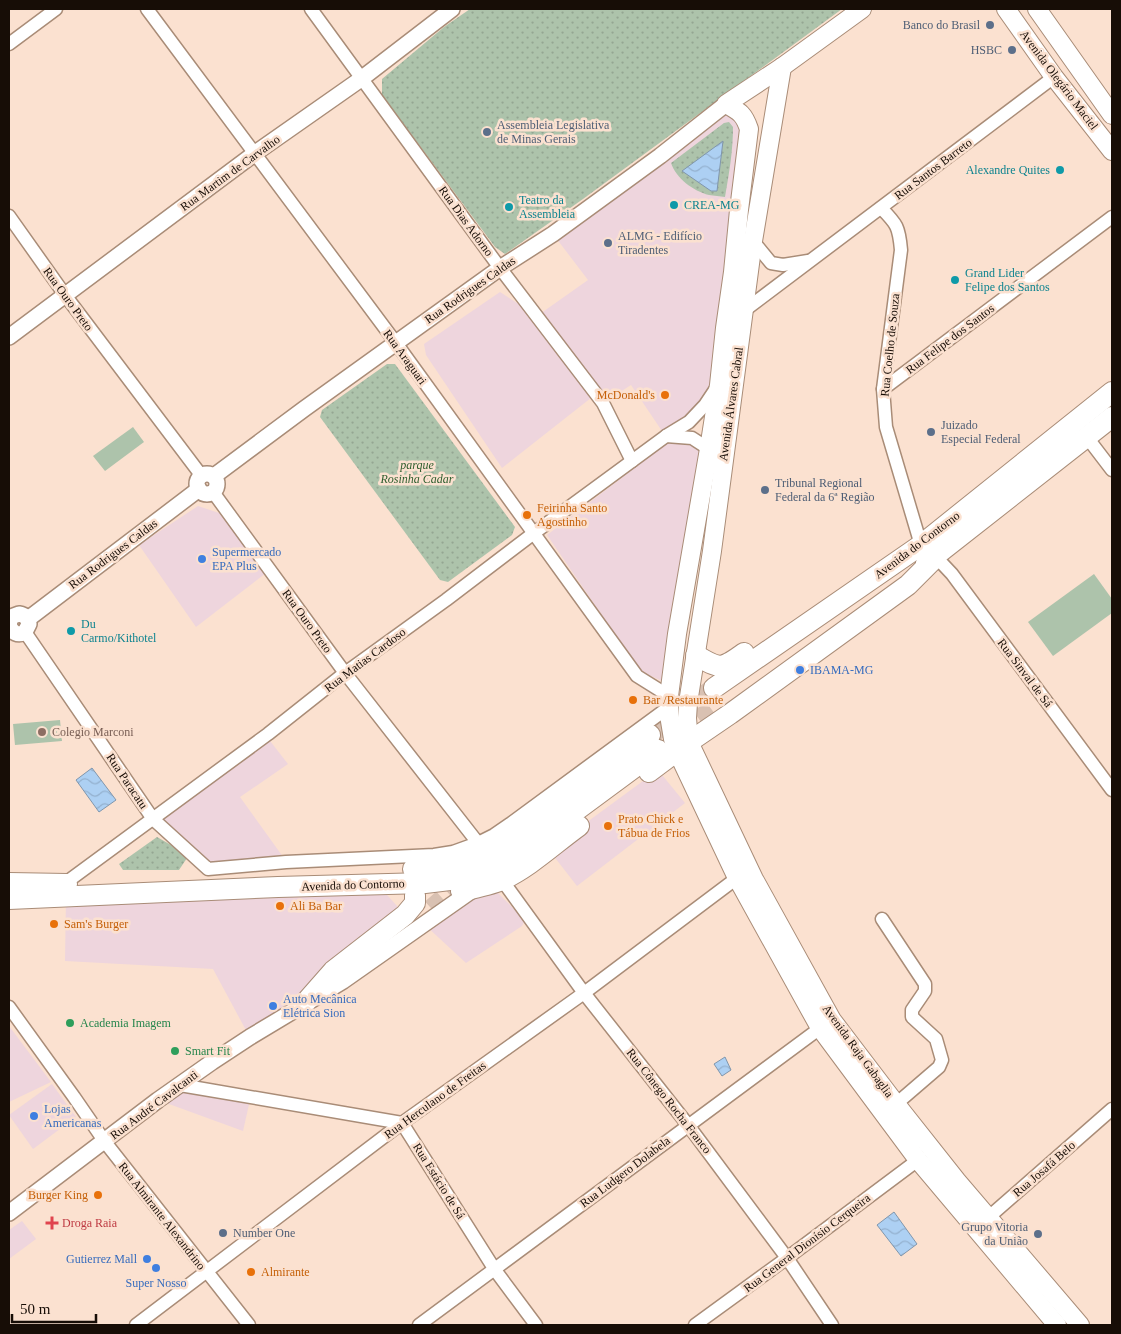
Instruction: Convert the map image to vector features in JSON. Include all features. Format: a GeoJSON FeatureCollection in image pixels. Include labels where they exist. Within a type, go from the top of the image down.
{"type":"FeatureCollection","features":[{"type":"Feature","properties":{"kind":"main road"},"geometry":{"type":"LineString","coordinates":[[726,104],[862,9]]}},
{"type":"Feature","properties":{"kind":"main road","name":"Avenida Olegário Maciel"},"geometry":{"type":"LineString","coordinates":[[1006,9],[1054,77],[1112,151]]}},
{"type":"Feature","properties":{"kind":"main road","name":"Avenida Olegário Maciel"},"geometry":{"type":"LineString","coordinates":[[1037,9],[1112,115]]}},
{"type":"Feature","properties":{"kind":"main road","name":"Avenida Álvares Cabral"},"geometry":{"type":"LineString","coordinates":[[669,745],[687,718],[712,551],[753,241],[782,66]]}},
{"type":"Feature","properties":{"kind":"main road"},"geometry":{"type":"LineString","coordinates":[[1054,77],[1060,73],[1067,74],[1099,97]]}},
{"type":"Feature","properties":{"kind":"main road","name":"Avenida Álvares Cabral"},"geometry":{"type":"LineString","coordinates":[[669,745],[669,702],[678,634],[719,385],[749,129],[740,111],[726,104]]}},
{"type":"Feature","properties":{"kind":"main road","name":"Avenida do Contorno"},"geometry":{"type":"LineString","coordinates":[[714,688],[928,551],[1112,392]]}},
{"type":"Feature","properties":{"kind":"main road","name":"Avenida do Contorno"},"geometry":{"type":"LineString","coordinates":[[712,710],[1112,417]]}},
{"type":"Feature","properties":{"kind":"main road"},"geometry":{"type":"LineString","coordinates":[[709,450],[713,474],[706,535],[712,551]]}},
{"type":"Feature","properties":{"kind":"main road"},"geometry":{"type":"LineString","coordinates":[[696,656],[712,665],[722,666],[731,662],[846,584],[928,551]]}},
{"type":"Feature","properties":{"kind":"main road"},"geometry":{"type":"LineString","coordinates":[[304,1004],[333,970],[405,915],[415,903],[502,880],[530,863],[669,745],[738,708],[908,585],[928,551]]}},
{"type":"Feature","properties":{"kind":"main road","name":"Avenida do Contorno"},"geometry":{"type":"LineString","coordinates":[[9,883],[64,884],[433,869],[476,858],[487,846],[516,836],[669,745]]}},
{"type":"Feature","properties":{"kind":"main road","name":"Avenida do Contorno"},"geometry":{"type":"LineString","coordinates":[[9,898],[278,887],[379,885],[458,880],[485,871],[516,855],[669,745]]}},
{"type":"Feature","properties":{"kind":"main road","name":"Avenida Raja Gabaglia"},"geometry":{"type":"LineString","coordinates":[[669,745],[737,878],[826,1024],[918,1160],[982,1223],[1080,1325]]}},
{"type":"Feature","properties":{"kind":"main road","name":"Avenida Raja Gabaglia"},"geometry":{"type":"LineString","coordinates":[[669,745],[754,879],[826,1024],[896,1104],[957,1181],[982,1223],[1058,1325]]}},
{"type":"Feature","properties":{"kind":"main road"},"geometry":{"type":"LineString","coordinates":[[379,885],[398,894],[422,901]]}},
{"type":"Feature","properties":{"kind":"main road"},"geometry":{"type":"LineString","coordinates":[[918,1160],[926,1158],[932,1160],[947,1177],[957,1181]]}},
{"type":"Feature","properties":{"kind":"street"},"geometry":{"type":"LineString","coordinates":[[9,44],[56,9]]}},
{"type":"Feature","properties":{"kind":"street","name":"Rua Araguari"},"geometry":{"type":"LineString","coordinates":[[147,9],[396,343],[637,676],[669,702]]}},
{"type":"Feature","properties":{"kind":"street","name":"Rua Dias Adorno"},"geometry":{"type":"LineString","coordinates":[[311,9],[500,268],[603,403],[632,461]]}},
{"type":"Feature","properties":{"kind":"street","name":"Rua Martim de Carvalho"},"geometry":{"type":"LineString","coordinates":[[9,337],[254,154],[361,79],[452,9]]}},
{"type":"Feature","properties":{"kind":"street","name":"Rua Santos Barreto"},"geometry":{"type":"LineString","coordinates":[[725,328],[744,311],[1054,77]]}},
{"type":"Feature","properties":{"kind":"street","name":"Rua Rodrigues Caldas"},"geometry":{"type":"LineString","coordinates":[[14,623],[396,343],[500,268],[553,234],[660,156],[726,104]]}},
{"type":"Feature","properties":{"kind":"street","name":"Rua Coelho de Souza"},"geometry":{"type":"LineString","coordinates":[[881,208],[896,223],[901,250],[883,389],[886,427],[928,551]]}},
{"type":"Feature","properties":{"kind":"street","name":"Rua Ouro Preto"},"geometry":{"type":"LineString","coordinates":[[9,216],[65,295],[207,483],[345,673],[487,846]]}},
{"type":"Feature","properties":{"kind":"street","name":"Rua Felipe dos Santos"},"geometry":{"type":"LineString","coordinates":[[883,389],[1112,217]]}},
{"type":"Feature","properties":{"kind":"street","name":"Rua Santos Barreto"},"geometry":{"type":"LineString","coordinates":[[753,241],[771,264],[783,265],[811,260]]}},
{"type":"Feature","properties":{"kind":"street","name":"Rua Matias Cardoso"},"geometry":{"type":"LineString","coordinates":[[64,884],[268,734],[345,673],[534,533],[666,436],[689,422],[705,405],[719,385]]}},
{"type":"Feature","properties":{"kind":"street"},"geometry":{"type":"LineString","coordinates":[[666,436],[692,438],[709,450]]}},
{"type":"Feature","properties":{"kind":"street"},"geometry":{"type":"LineString","coordinates":[[1086,436],[1112,470]]}},
{"type":"Feature","properties":{"kind":"street","name":"Rua Sinval de Sá"},"geometry":{"type":"LineString","coordinates":[[928,551],[952,574],[1112,790]]}},
{"type":"Feature","properties":{"kind":"street","name":"Rua Paracatu"},"geometry":{"type":"LineString","coordinates":[[14,623],[153,819],[208,869]]}},
{"type":"Feature","properties":{"kind":"street","name":"Avenida do Contorno"},"geometry":{"type":"LineString","coordinates":[[208,869],[286,862],[434,855],[487,846],[510,824],[669,702]]}},
{"type":"Feature","properties":{"kind":"street"},"geometry":{"type":"LineString","coordinates":[[479,865],[487,846]]}},
{"type":"Feature","properties":{"kind":"street","name":"Rua André Cavalcanti"},"geometry":{"type":"LineString","coordinates":[[9,1213],[180,1085],[250,1037],[343,981],[475,888],[516,855]]}},
{"type":"Feature","properties":{"kind":"street","name":"Rua Herculano de Freitas"},"geometry":{"type":"LineString","coordinates":[[136,1325],[402,1123],[584,993],[737,878]]}},
{"type":"Feature","properties":{"kind":"street","name":"Rua Cônego Rocha Franco"},"geometry":{"type":"LineString","coordinates":[[502,880],[584,993],[688,1125],[787,1258],[832,1325]]}},
{"type":"Feature","properties":{"kind":"street"},"geometry":{"type":"LineString","coordinates":[[882,919],[925,984],[925,991],[912,1010],[912,1017],[936,1039],[942,1060],[939,1067],[896,1104]]}},
{"type":"Feature","properties":{"kind":"street","name":"Rua Almirante Alexandrino"},"geometry":{"type":"LineString","coordinates":[[9,1007],[74,1096],[104,1142],[249,1325]]}},
{"type":"Feature","properties":{"kind":"street","name":"Rua Ludgero Dolabela"},"geometry":{"type":"LineString","coordinates":[[419,1325],[826,1024]]}},
{"type":"Feature","properties":{"kind":"street"},"geometry":{"type":"LineString","coordinates":[[180,1085],[402,1123]]}},
{"type":"Feature","properties":{"kind":"street","name":"Rua Josafá Belo"},"geometry":{"type":"LineString","coordinates":[[982,1223],[1112,1109]]}},
{"type":"Feature","properties":{"kind":"street","name":"Rua Estácio de Sá"},"geometry":{"type":"LineString","coordinates":[[402,1123],[495,1270],[536,1325]]}},
{"type":"Feature","properties":{"kind":"street","name":"Rua General Dionísio Cerqueira"},"geometry":{"type":"LineString","coordinates":[[695,1325],[918,1160]]}},
{"type":"Feature","properties":{"kind":"shaded area"},"geometry":{"type":"Polygon","coordinates":[[[726,104],[746,120],[719,385],[694,427],[668,436],[709,449],[671,685],[640,671],[547,535],[641,463],[666,437],[631,385],[603,403],[596,394],[502,468],[426,355],[424,344],[500,292],[537,316],[588,280],[553,234],[726,104]]]}},
{"type":"Feature","properties":{"kind":"shaded area","name":"Supermercado EPA Plus"},"geometry":{"type":"Polygon","coordinates":[[[198,506],[219,513],[266,573],[196,627],[139,545],[198,506]]]}},
{"type":"Feature","properties":{"kind":"shaded area"},"geometry":{"type":"Polygon","coordinates":[[[267,737],[288,764],[240,797],[286,861],[208,868],[156,819],[267,737]]]}},
{"type":"Feature","properties":{"kind":"shaded area"},"geometry":{"type":"Polygon","coordinates":[[[658,770],[685,803],[577,886],[549,850],[658,770]]]}},
{"type":"Feature","properties":{"kind":"shaded area"},"geometry":{"type":"Polygon","coordinates":[[[379,886],[406,916],[248,1034],[213,969],[65,961],[66,897],[379,886]]]}},
{"type":"Feature","properties":{"kind":"shaded area"},"geometry":{"type":"Polygon","coordinates":[[[493,888],[525,920],[522,926],[466,963],[425,925],[493,888]]]}},
{"type":"Feature","properties":{"kind":"shaded area"},"geometry":{"type":"Polygon","coordinates":[[[9,1026],[51,1082],[9,1102],[9,1026]]]}},
{"type":"Feature","properties":{"kind":"shaded area"},"geometry":{"type":"Polygon","coordinates":[[[52,1084],[76,1117],[33,1149],[9,1115],[52,1084]]]}},
{"type":"Feature","properties":{"kind":"shaded area"},"geometry":{"type":"Polygon","coordinates":[[[180,1085],[250,1100],[243,1131],[158,1100],[180,1085]]]}},
{"type":"Feature","properties":{"kind":"shaded area"},"geometry":{"type":"Polygon","coordinates":[[[22,1221],[36,1239],[9,1259],[9,1230],[22,1221]]]}},
{"type":"Feature","properties":{"kind":"green space"},"geometry":{"type":"Polygon","coordinates":[[[470,9],[842,9],[505,254],[495,247],[382,95],[382,79],[444,27],[470,9]]]}},
{"type":"Feature","properties":{"kind":"green space"},"geometry":{"type":"Polygon","coordinates":[[[729,122],[733,127],[733,136],[725,197],[709,195],[691,187],[681,179],[671,163],[724,123],[729,122]]]}},
{"type":"Feature","properties":{"kind":"green space","name":"parque Rosinha Cadar"},"geometry":{"type":"Polygon","coordinates":[[[387,364],[395,364],[515,527],[512,535],[448,582],[440,580],[320,417],[322,410],[387,364]]]}},
{"type":"Feature","properties":{"kind":"green space"},"geometry":{"type":"Polygon","coordinates":[[[133,427],[144,442],[105,471],[93,456],[133,427]]]}},
{"type":"Feature","properties":{"kind":"green space"},"geometry":{"type":"Polygon","coordinates":[[[1094,574],[1112,599],[1112,613],[1053,656],[1028,622],[1094,574]]]}},
{"type":"Feature","properties":{"kind":"green space"},"geometry":{"type":"Polygon","coordinates":[[[60,720],[62,741],[15,745],[13,724],[60,720]]]}},
{"type":"Feature","properties":{"kind":"green space"},"geometry":{"type":"Polygon","coordinates":[[[157,837],[187,858],[179,870],[123,870],[119,864],[157,837]]]}},
{"type":"Feature","properties":{"kind":"water"},"geometry":{"type":"Polygon","coordinates":[[[723,141],[717,191],[711,191],[682,171],[723,141]]]}},
{"type":"Feature","properties":{"kind":"water"},"geometry":{"type":"Polygon","coordinates":[[[92,768],[116,800],[99,812],[76,780],[92,768]]]}},
{"type":"Feature","properties":{"kind":"water"},"geometry":{"type":"Polygon","coordinates":[[[725,1057],[731,1070],[722,1076],[714,1064],[725,1057]]]}},
{"type":"Feature","properties":{"kind":"water"},"geometry":{"type":"Polygon","coordinates":[[[894,1212],[917,1244],[901,1256],[877,1225],[894,1212]]]}},
{"type":"Feature","properties":{"kind":"tunnel"},"geometry":{"type":"LineString","coordinates":[[650,735],[714,688]]}},
{"type":"Feature","properties":{"kind":"tunnel"},"geometry":{"type":"LineString","coordinates":[[675,737],[712,710]]}},
{"type":"Feature","properties":{"kind":"tunnel"},"geometry":{"type":"LineString","coordinates":[[430,907],[464,877]]}},
{"type":"Feature","properties":{"kind":"place","name":"Banco do Brasil"},"geometry":{"type":"Point","coordinates":[990,25]}},
{"type":"Feature","properties":{"kind":"place","name":"HSBC"},"geometry":{"type":"Point","coordinates":[1012,50]}},
{"type":"Feature","properties":{"kind":"place","name":"Assembleia Legislativa de Minas Gerais"},"geometry":{"type":"Point","coordinates":[487,132]}},
{"type":"Feature","properties":{"kind":"place","name":"Alexandre Quites"},"geometry":{"type":"Point","coordinates":[1060,170]}},
{"type":"Feature","properties":{"kind":"place","name":"CREA-MG"},"geometry":{"type":"Point","coordinates":[674,205]}},
{"type":"Feature","properties":{"kind":"place","name":"Teatro da Assembleia"},"geometry":{"type":"Point","coordinates":[509,207]}},
{"type":"Feature","properties":{"kind":"place","name":"ALMG - Edifício Tiradentes"},"geometry":{"type":"Point","coordinates":[608,243]}},
{"type":"Feature","properties":{"kind":"place","name":"Grand Lider Felipe dos Santos"},"geometry":{"type":"Point","coordinates":[955,280]}},
{"type":"Feature","properties":{"kind":"place","name":"McDonald's"},"geometry":{"type":"Point","coordinates":[665,395]}},
{"type":"Feature","properties":{"kind":"place","name":"Juizado Especial Federal"},"geometry":{"type":"Point","coordinates":[931,432]}},
{"type":"Feature","properties":{"kind":"place","name":"Tribunal Regional Federal da 6ª Região"},"geometry":{"type":"Point","coordinates":[765,490]}},
{"type":"Feature","properties":{"kind":"place","name":"Feirinha Santo Agostinho"},"geometry":{"type":"Point","coordinates":[527,515]}},
{"type":"Feature","properties":{"kind":"place","name":"Supermercado EPA Plus"},"geometry":{"type":"Point","coordinates":[202,559]}},
{"type":"Feature","properties":{"kind":"place","name":"Du Carmo/Kithotel"},"geometry":{"type":"Point","coordinates":[71,631]}},
{"type":"Feature","properties":{"kind":"place","name":"IBAMA-MG"},"geometry":{"type":"Point","coordinates":[800,670]}},
{"type":"Feature","properties":{"kind":"place","name":"Bar /Restaurante"},"geometry":{"type":"Point","coordinates":[633,700]}},
{"type":"Feature","properties":{"kind":"place","name":"Colegio Marconi"},"geometry":{"type":"Point","coordinates":[42,732]}},
{"type":"Feature","properties":{"kind":"place","name":"Prato Chick e Tábua de Frios"},"geometry":{"type":"Point","coordinates":[608,826]}},
{"type":"Feature","properties":{"kind":"place","name":"Ali Ba Bar"},"geometry":{"type":"Point","coordinates":[280,906]}},
{"type":"Feature","properties":{"kind":"place","name":"Sam's Burger"},"geometry":{"type":"Point","coordinates":[54,924]}},
{"type":"Feature","properties":{"kind":"place","name":"Auto Mecânica Elétrica Sion"},"geometry":{"type":"Point","coordinates":[273,1006]}},
{"type":"Feature","properties":{"kind":"place","name":"Academia Imagem"},"geometry":{"type":"Point","coordinates":[70,1023]}},
{"type":"Feature","properties":{"kind":"place","name":"Smart Fit"},"geometry":{"type":"Point","coordinates":[175,1051]}},
{"type":"Feature","properties":{"kind":"place","name":"Lojas Americanas"},"geometry":{"type":"Point","coordinates":[34,1116]}},
{"type":"Feature","properties":{"kind":"place","name":"Burger King"},"geometry":{"type":"Point","coordinates":[98,1195]}},
{"type":"Feature","properties":{"kind":"place","name":"Droga Raia"},"geometry":{"type":"Point","coordinates":[52,1223]}},
{"type":"Feature","properties":{"kind":"place","name":"Number One"},"geometry":{"type":"Point","coordinates":[223,1233]}},
{"type":"Feature","properties":{"kind":"place","name":"Grupo Vitoria da União"},"geometry":{"type":"Point","coordinates":[1038,1234]}},
{"type":"Feature","properties":{"kind":"place","name":"Gutierrez Mall"},"geometry":{"type":"Point","coordinates":[147,1259]}},
{"type":"Feature","properties":{"kind":"place","name":"Super Nosso"},"geometry":{"type":"Point","coordinates":[156,1268]}},
{"type":"Feature","properties":{"kind":"place","name":"Almirante"},"geometry":{"type":"Point","coordinates":[251,1272]}}]}
